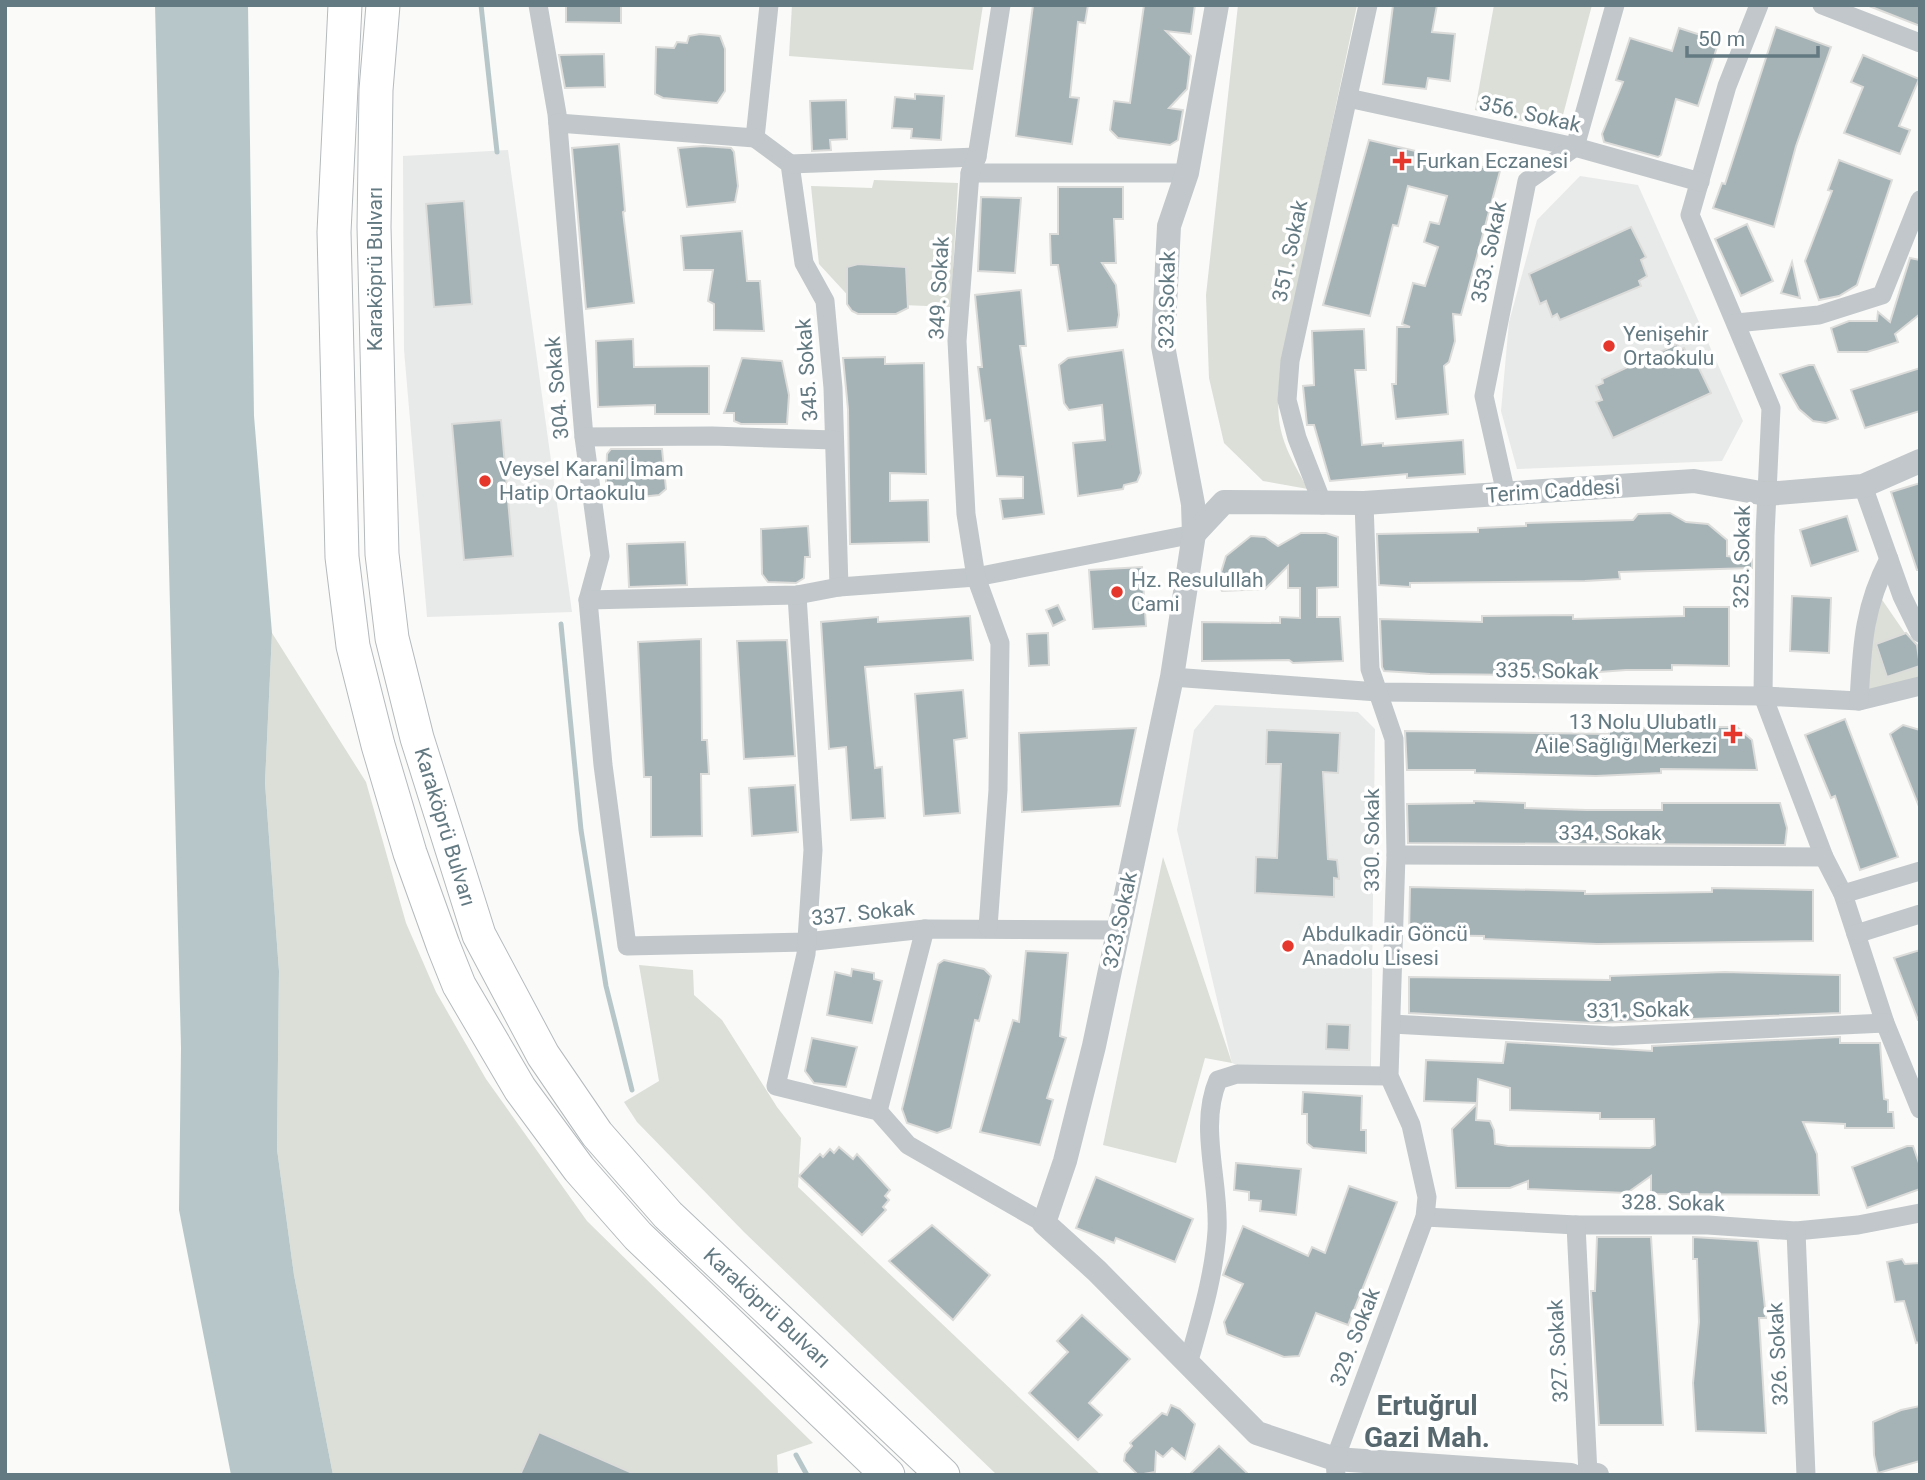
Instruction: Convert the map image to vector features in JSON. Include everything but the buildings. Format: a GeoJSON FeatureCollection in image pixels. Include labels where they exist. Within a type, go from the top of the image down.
{"type":"FeatureCollection","features":[{"type":"Feature","properties":{"kind":"highway","name":"Karaköprü Bulvarı"},"geometry":{"type":"LineString","coordinates":[[345,5],[334,232],[342,557],[353,646],[378,745],[410,853],[443,945],[459,985],[520,1089],[579,1169],[639,1236],[887,1475]]}},
{"type":"Feature","properties":{"kind":"highway","name":"Karaköprü Bulvarı"},"geometry":{"type":"LineString","coordinates":[[383,5],[376,90],[374,227],[382,554],[392,638],[417,738],[479,935],[543,1055],[597,1134],[668,1215],[943,1475]]}},
{"type":"Feature","properties":{"kind":"street","name":"304. Sokak"},"geometry":{"type":"LineString","coordinates":[[538,5],[558,123],[584,437],[600,556],[588,600],[603,765],[625,931]]}},
{"type":"Feature","properties":{"kind":"street"},"geometry":{"type":"LineString","coordinates":[[755,138],[769,5]]}},
{"type":"Feature","properties":{"kind":"street","name":"349. Sokak"},"geometry":{"type":"LineString","coordinates":[[988,927],[998,790],[1000,643],[976,577],[966,514],[957,341],[974,165],[1001,5]]}},
{"type":"Feature","properties":{"kind":"street","name":"323.Sokak"},"geometry":{"type":"LineString","coordinates":[[1044,1223],[1065,1161],[1118,930],[1172,677],[1194,534],[1193,504],[1163,346],[1169,226],[1187,173],[1217,5]]}},
{"type":"Feature","properties":{"kind":"street","name":"351. Sokak"},"geometry":{"type":"LineString","coordinates":[[1323,505],[1297,438],[1287,400],[1290,361],[1368,5]]}},
{"type":"Feature","properties":{"kind":"street"},"geometry":{"type":"LineString","coordinates":[[1575,147],[1615,5]]}},
{"type":"Feature","properties":{"kind":"street","name":"325. Sokak"},"geometry":{"type":"LineString","coordinates":[[1759,5],[1727,86],[1690,215],[1771,408],[1766,494],[1763,696],[1824,858],[1843,894],[1885,1023],[1920,1109]]}},
{"type":"Feature","properties":{"kind":"street"},"geometry":{"type":"LineString","coordinates":[[1822,5],[1920,43]]}},
{"type":"Feature","properties":{"kind":"street","name":"356. Sokak"},"geometry":{"type":"LineString","coordinates":[[1348,98],[1575,147],[1700,182]]}},
{"type":"Feature","properties":{"kind":"street"},"geometry":{"type":"LineString","coordinates":[[558,123],[755,138],[789,164],[974,165],[1187,173]]}},
{"type":"Feature","properties":{"kind":"street","name":"353. Sokak"},"geometry":{"type":"LineString","coordinates":[[1506,494],[1484,396],[1508,264],[1527,181],[1575,147]]}},
{"type":"Feature","properties":{"kind":"street","name":"345. Sokak"},"geometry":{"type":"LineString","coordinates":[[789,164],[804,263],[825,301],[833,388],[839,587]]}},
{"type":"Feature","properties":{"kind":"street"},"geometry":{"type":"LineString","coordinates":[[1736,323],[1819,315],[1882,295],[1920,200]]}},
{"type":"Feature","properties":{"kind":"street"},"geometry":{"type":"LineString","coordinates":[[584,437],[712,436],[834,440]]}},
{"type":"Feature","properties":{"kind":"street","name":"Terim Caddesi"},"geometry":{"type":"LineString","coordinates":[[1194,534],[1224,502],[1323,505],[1693,481],[1766,494],[1863,486],[1920,461]]}},
{"type":"Feature","properties":{"kind":"street"},"geometry":{"type":"LineString","coordinates":[[1863,486],[1889,559],[1920,633]]}},
{"type":"Feature","properties":{"kind":"street","name":"330. Sokak"},"geometry":{"type":"LineString","coordinates":[[1364,503],[1370,669],[1394,739],[1396,855],[1389,1076],[1411,1125],[1427,1197],[1425,1217]]}},
{"type":"Feature","properties":{"kind":"street"},"geometry":{"type":"LineString","coordinates":[[588,600],[797,595],[839,587],[976,577],[1194,534]]}},
{"type":"Feature","properties":{"kind":"street"},"geometry":{"type":"LineString","coordinates":[[1858,701],[1863,626],[1875,586],[1889,559]]}},
{"type":"Feature","properties":{"kind":"street"},"geometry":{"type":"LineString","coordinates":[[797,595],[813,850],[801,983],[776,1086],[878,1111],[908,1145],[1044,1223],[1097,1271],[1257,1433],[1336,1467],[1571,1475]]}},
{"type":"Feature","properties":{"kind":"street","name":"335. Sokak"},"geometry":{"type":"LineString","coordinates":[[1172,677],[1378,692],[1763,696],[1858,701],[1920,686]]}},
{"type":"Feature","properties":{"kind":"street","name":"334. Sokak"},"geometry":{"type":"LineString","coordinates":[[1396,855],[1824,858]]}},
{"type":"Feature","properties":{"kind":"street"},"geometry":{"type":"LineString","coordinates":[[1843,894],[1920,871]]}},
{"type":"Feature","properties":{"kind":"street"},"geometry":{"type":"LineString","coordinates":[[1856,934],[1920,914]]}},
{"type":"Feature","properties":{"kind":"street","name":"337. Sokak"},"geometry":{"type":"LineString","coordinates":[[625,931],[627,946],[806,942],[925,929],[988,927],[1118,930]]}},
{"type":"Feature","properties":{"kind":"street"},"geometry":{"type":"LineString","coordinates":[[878,1111],[925,929]]}},
{"type":"Feature","properties":{"kind":"street","name":"331. Sokak"},"geometry":{"type":"LineString","coordinates":[[1392,1024],[1613,1036],[1885,1023]]}},
{"type":"Feature","properties":{"kind":"street"},"geometry":{"type":"LineString","coordinates":[[1188,1364],[1206,1298],[1217,1231],[1210,1133],[1213,1092],[1218,1080],[1237,1074],[1389,1076]]}},
{"type":"Feature","properties":{"kind":"street","name":"328. Sokak"},"geometry":{"type":"LineString","coordinates":[[1425,1217],[1576,1225],[1709,1225],[1796,1231],[1858,1225],[1920,1213]]}},
{"type":"Feature","properties":{"kind":"street","name":"329. Sokak"},"geometry":{"type":"LineString","coordinates":[[1336,1467],[1425,1217]]}},
{"type":"Feature","properties":{"kind":"street","name":"327. Sokak"},"geometry":{"type":"LineString","coordinates":[[1576,1225],[1586,1474]]}},
{"type":"Feature","properties":{"kind":"street","name":"326. Sokak"},"geometry":{"type":"LineString","coordinates":[[1796,1231],[1807,1475]]}},
{"type":"Feature","properties":{"kind":"street"},"geometry":{"type":"LineString","coordinates":[[1586,1474],[1597,1475]]}},
{"type":"Feature","properties":{"kind":"shaded area"},"geometry":{"type":"Polygon","coordinates":[[[155,5],[248,5],[254,416],[272,633],[265,783],[279,971],[277,1149],[294,1275],[333,1475],[231,1475],[179,1210],[181,1048],[155,5]]]}},
{"type":"Feature","properties":{"kind":"shaded area"},"geometry":{"type":"Polygon","coordinates":[[[792,5],[983,5],[973,70],[789,56],[792,5]]]}},
{"type":"Feature","properties":{"kind":"shaded area"},"geometry":{"type":"Polygon","coordinates":[[[1238,5],[1357,5],[1281,367],[1278,403],[1281,431],[1308,489],[1263,481],[1224,443],[1209,378],[1206,295],[1238,5]]]}},
{"type":"Feature","properties":{"kind":"shaded area"},"geometry":{"type":"Polygon","coordinates":[[[1494,5],[1592,5],[1559,130],[1475,110],[1494,5]]]}},
{"type":"Feature","properties":{"kind":"shaded area","name":"Veysel Karani İmam Hatip Ortaokulu"},"geometry":{"type":"Polygon","coordinates":[[[508,150],[572,612],[427,617],[404,350],[403,156],[508,150]]]}},
{"type":"Feature","properties":{"kind":"shaded area","name":"Yenişehir Ortaokulu"},"geometry":{"type":"Polygon","coordinates":[[[1580,176],[1638,185],[1743,421],[1722,461],[1517,469],[1501,411],[1509,322],[1537,220],[1580,176]]]}},
{"type":"Feature","properties":{"kind":"shaded area"},"geometry":{"type":"Polygon","coordinates":[[[874,180],[958,183],[951,307],[855,303],[819,264],[811,186],[872,188],[874,180]]]}},
{"type":"Feature","properties":{"kind":"shaded area"},"geometry":{"type":"Polygon","coordinates":[[[1876,591],[1920,655],[1920,681],[1867,694],[1876,591]]]}},
{"type":"Feature","properties":{"kind":"shaded area"},"geometry":{"type":"Polygon","coordinates":[[[272,633],[366,782],[406,923],[436,992],[486,1079],[587,1221],[813,1443],[777,1455],[778,1475],[333,1475],[294,1275],[277,1149],[279,971],[265,783],[272,633]]]}},
{"type":"Feature","properties":{"kind":"shaded area","name":"Abdulkadir Göncü Anadolu Lisesi"},"geometry":{"type":"Polygon","coordinates":[[[1215,705],[1358,712],[1375,729],[1371,1067],[1246,1069],[1232,1063],[1177,830],[1194,730],[1215,705]]]}},
{"type":"Feature","properties":{"kind":"shaded area"},"geometry":{"type":"Polygon","coordinates":[[[1163,857],[1232,1063],[1205,1058],[1176,1163],[1103,1145],[1163,857]]]}},
{"type":"Feature","properties":{"kind":"shaded area"},"geometry":{"type":"Polygon","coordinates":[[[639,965],[693,970],[694,995],[722,1020],[777,1107],[801,1138],[798,1187],[1101,1475],[997,1475],[744,1232],[637,1122],[624,1102],[659,1081],[639,965]]]}},
{"type":"Feature","properties":{"kind":"waterway"},"geometry":{"type":"LineString","coordinates":[[481,5],[497,152]]}},
{"type":"Feature","properties":{"kind":"waterway"},"geometry":{"type":"LineString","coordinates":[[561,624],[581,830],[606,986],[632,1090]]}},
{"type":"Feature","properties":{"kind":"waterway"},"geometry":{"type":"LineString","coordinates":[[796,1455],[807,1475]]}},
{"type":"Feature","properties":{"kind":"place","name":"Furkan Eczanesi"},"geometry":{"type":"Point","coordinates":[1402,161]}},
{"type":"Feature","properties":{"kind":"place","name":"Yenişehir Ortaokulu"},"geometry":{"type":"Point","coordinates":[1609,346]}},
{"type":"Feature","properties":{"kind":"place","name":"Veysel Karani İmam Hatip Ortaokulu"},"geometry":{"type":"Point","coordinates":[485,481]}},
{"type":"Feature","properties":{"kind":"place","name":"Hz. Resulullah Cami"},"geometry":{"type":"Point","coordinates":[1117,592]}},
{"type":"Feature","properties":{"kind":"place","name":"13 Nolu Ulubatlı Aile Sağlığı Merkezi"},"geometry":{"type":"Point","coordinates":[1733,734]}},
{"type":"Feature","properties":{"kind":"place","name":"Abdulkadir Göncü Anadolu Lisesi"},"geometry":{"type":"Point","coordinates":[1288,946]}},
{"type":"Feature","properties":{"kind":"district","name":"Ertuğrul Gazi Mah."},"geometry":{"type":"Point","coordinates":[1427,1421]}}]}
